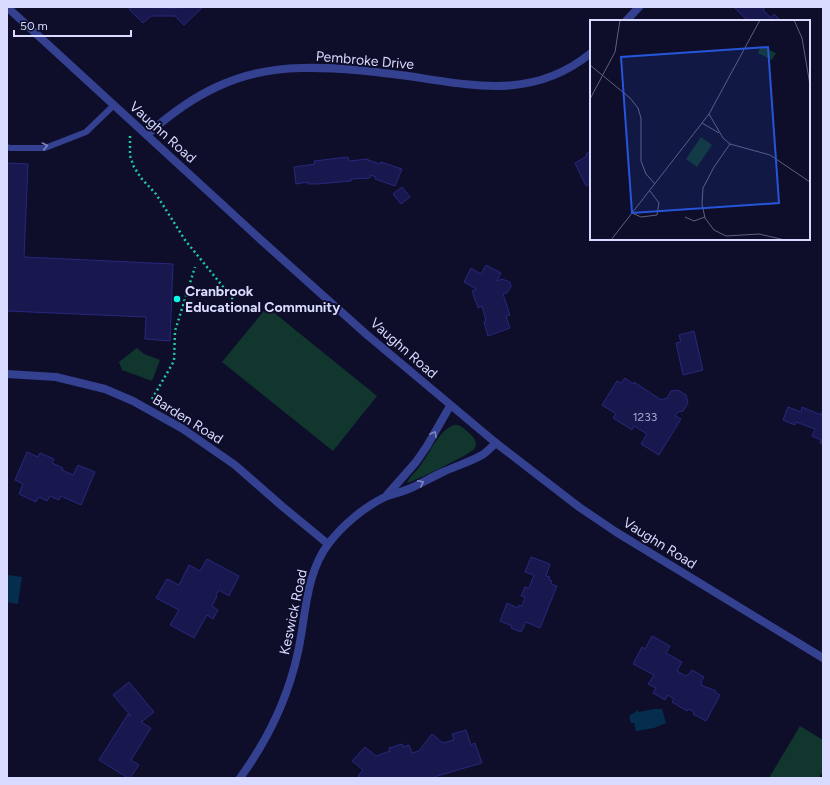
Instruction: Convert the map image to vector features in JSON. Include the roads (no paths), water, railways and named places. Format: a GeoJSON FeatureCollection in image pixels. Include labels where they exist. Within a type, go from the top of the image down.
{"type":"FeatureCollection","features":[{"type":"Feature","properties":{"kind":"street","name":"Vaughn Road"},"geometry":{"type":"LineString","coordinates":[[7,7],[278,255],[450,406],[496,443],[574,503],[616,532],[823,658]]}},
{"type":"Feature","properties":{"kind":"street"},"geometry":{"type":"LineString","coordinates":[[627,20],[639,7]]}},
{"type":"Feature","properties":{"kind":"street","name":"Pembroke Drive"},"geometry":{"type":"LineString","coordinates":[[147,135],[166,118],[203,93],[222,84],[245,76],[273,70],[300,68],[351,70],[471,85],[502,87],[535,82],[555,75],[574,65],[590,54]]}},
{"type":"Feature","properties":{"kind":"street","name":"Barden Road"},"geometry":{"type":"LineString","coordinates":[[7,374],[56,377],[82,382],[105,389],[147,408],[183,429],[235,465],[328,544]]}},
{"type":"Feature","properties":{"kind":"street"},"geometry":{"type":"LineString","coordinates":[[385,497],[416,462],[450,406]]}},
{"type":"Feature","properties":{"kind":"street","name":"Keswick Road"},"geometry":{"type":"LineString","coordinates":[[240,778],[257,754],[281,705],[289,684],[298,653],[312,578],[319,560],[328,544],[345,526],[365,509],[385,497],[410,489],[483,454],[496,443]]}},
{"type":"Feature","properties":{"kind":"lane"},"geometry":{"type":"LineString","coordinates":[[7,147],[45,148],[86,132],[114,105]]}},
{"type":"Feature","properties":{"kind":"water"},"geometry":{"type":"Polygon","coordinates":[[[8,575],[22,577],[18,604],[7,602],[8,575]]]}},
{"type":"Feature","properties":{"kind":"water"},"geometry":{"type":"Polygon","coordinates":[[[662,709],[666,723],[654,728],[636,731],[634,723],[631,723],[629,716],[638,710],[639,712],[662,709]]]}},
{"type":"Feature","properties":{"kind":"place","name":"Cranbrook Educational Community"},"geometry":{"type":"Point","coordinates":[177,299]}}]}
